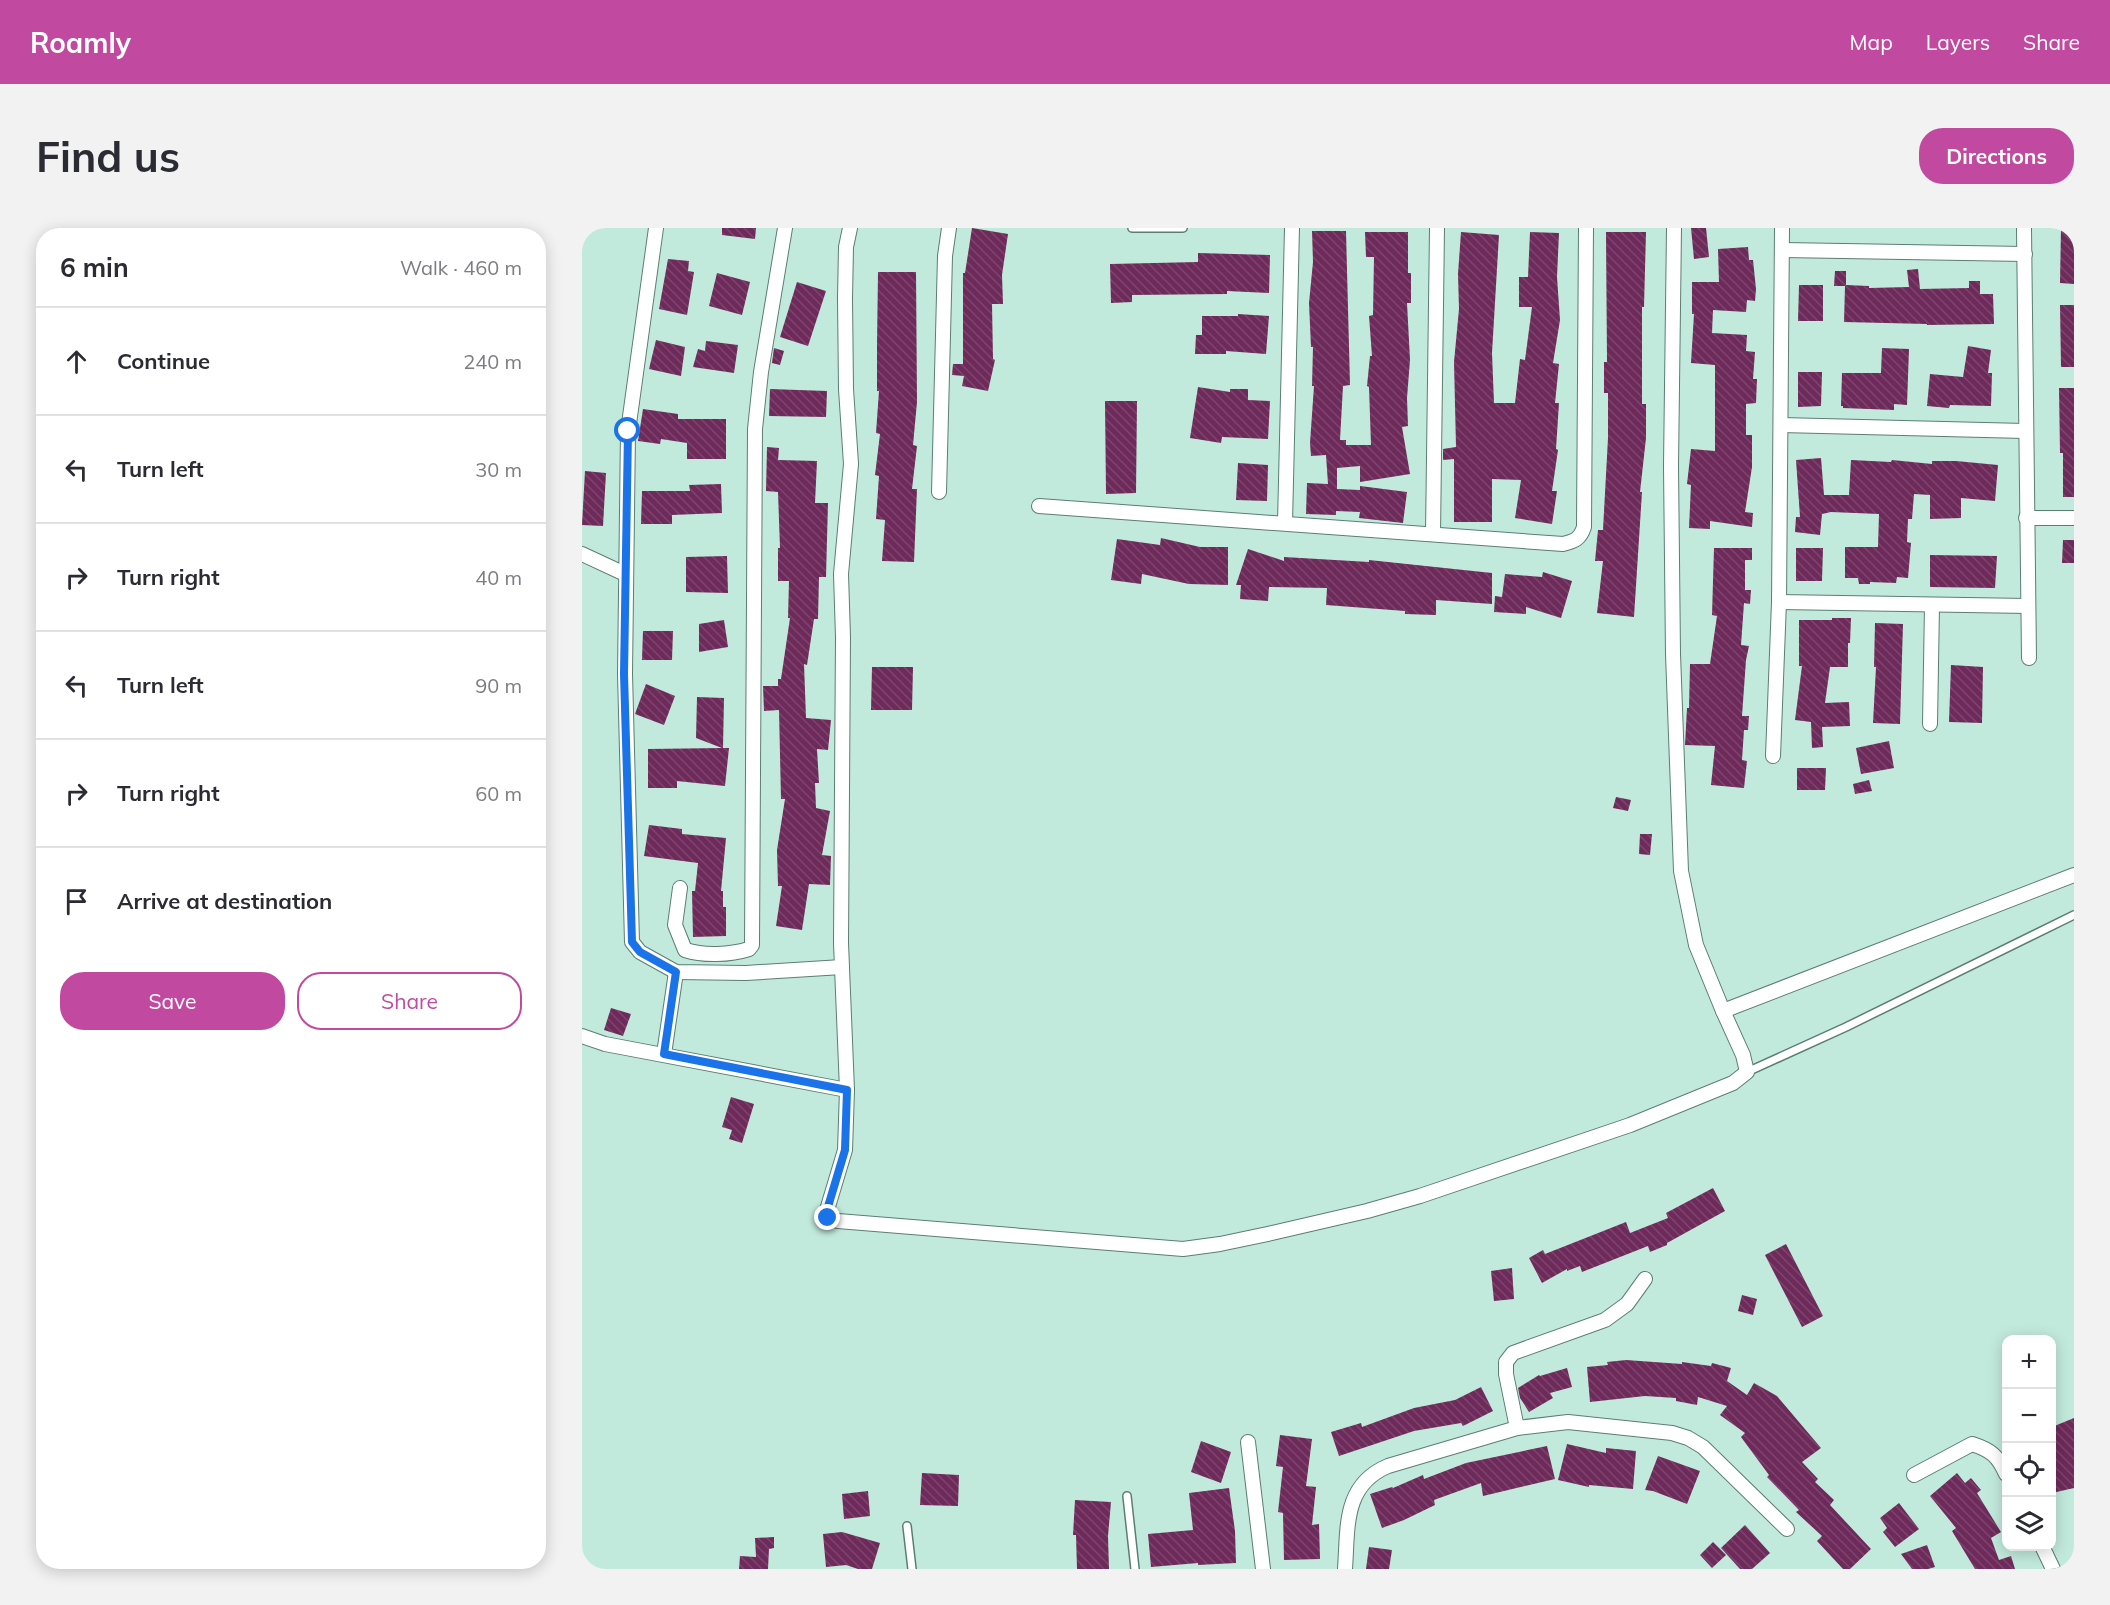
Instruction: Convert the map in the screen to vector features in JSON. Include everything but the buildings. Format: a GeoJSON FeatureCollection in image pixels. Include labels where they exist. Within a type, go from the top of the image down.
{"type":"FeatureCollection","features":[{"type":"Feature","properties":{"kind":"street"},"geometry":{"type":"LineString","coordinates":[[656,228],[628,431],[624,674],[632,942],[640,952],[676,972],[746,973],[842,968]]}},
{"type":"Feature","properties":{"kind":"street"},"geometry":{"type":"LineString","coordinates":[[680,888],[675,925],[685,950],[695,954],[749,949],[752,945],[754,429],[784,228]]}},
{"type":"Feature","properties":{"kind":"street"},"geometry":{"type":"LineString","coordinates":[[849,228],[846,247],[845,298],[846,389],[851,464],[841,580],[843,637],[842,968],[847,1090],[845,1150],[827,1210],[828,1218],[838,1221],[1183,1249],[1272,1233],[1420,1196],[1630,1125],[1733,1083],[1747,1072],[1743,1055],[1696,945],[1681,871],[1673,654],[1671,466],[1674,228]]}},
{"type":"Feature","properties":{"kind":"street"},"geometry":{"type":"LineString","coordinates":[[939,492],[945,256],[949,228]]}},
{"type":"Feature","properties":{"kind":"street"},"geometry":{"type":"LineString","coordinates":[[1285,523],[1292,228]]}},
{"type":"Feature","properties":{"kind":"street"},"geometry":{"type":"LineString","coordinates":[[1433,534],[1437,228]]}},
{"type":"Feature","properties":{"kind":"street"},"geometry":{"type":"LineString","coordinates":[[1039,506],[1563,544],[1575,542],[1581,537],[1584,527],[1586,228]]}},
{"type":"Feature","properties":{"kind":"street"},"geometry":{"type":"LineString","coordinates":[[1773,756],[1779,602],[1782,228]]}},
{"type":"Feature","properties":{"kind":"street"},"geometry":{"type":"LineString","coordinates":[[2024,228],[2029,658]]}},
{"type":"Feature","properties":{"kind":"street"},"geometry":{"type":"LineString","coordinates":[[1782,250],[2025,254]]}},
{"type":"Feature","properties":{"kind":"street"},"geometry":{"type":"LineString","coordinates":[[1781,425],[2025,431]]}},
{"type":"Feature","properties":{"kind":"street"},"geometry":{"type":"LineString","coordinates":[[2026,518],[2074,518]]}},
{"type":"Feature","properties":{"kind":"street"},"geometry":{"type":"LineString","coordinates":[[582,554],[626,574]]}},
{"type":"Feature","properties":{"kind":"street"},"geometry":{"type":"LineString","coordinates":[[1779,602],[2028,606]]}},
{"type":"Feature","properties":{"kind":"street"},"geometry":{"type":"LineString","coordinates":[[1930,724],[1932,605]]}},
{"type":"Feature","properties":{"kind":"street"},"geometry":{"type":"LineString","coordinates":[[1724,1011],[2074,875]]}},
{"type":"Feature","properties":{"kind":"street"},"geometry":{"type":"LineString","coordinates":[[664,1054],[676,972]]}},
{"type":"Feature","properties":{"kind":"street"},"geometry":{"type":"LineString","coordinates":[[582,1036],[605,1044],[847,1090]]}},
{"type":"Feature","properties":{"kind":"street"},"geometry":{"type":"LineString","coordinates":[[1517,1428],[1506,1374],[1506,1362],[1513,1353],[1605,1320],[1627,1304],[1645,1279]]}},
{"type":"Feature","properties":{"kind":"street"},"geometry":{"type":"LineString","coordinates":[[1345,1569],[1349,1512],[1356,1493],[1365,1480],[1376,1471],[1517,1428],[1568,1422],[1672,1433],[1688,1438],[1703,1447],[1787,1529]]}},
{"type":"Feature","properties":{"kind":"street"},"geometry":{"type":"LineString","coordinates":[[1248,1442],[1263,1569]]}},
{"type":"Feature","properties":{"kind":"street"},"geometry":{"type":"LineString","coordinates":[[1914,1475],[1972,1444],[1988,1449],[2002,1465]]}},
{"type":"Feature","properties":{"kind":"street"},"geometry":{"type":"LineString","coordinates":[[2044,1551],[2053,1569]]}},
{"type":"Feature","properties":{"kind":"lane"},"geometry":{"type":"LineString","coordinates":[[1132,228],[1183,228]]}},
{"type":"Feature","properties":{"kind":"lane"},"geometry":{"type":"LineString","coordinates":[[1747,1072],[1866,1017],[2074,915]]}},
{"type":"Feature","properties":{"kind":"lane"},"geometry":{"type":"LineString","coordinates":[[1126,1497],[1135,1569]]}},
{"type":"Feature","properties":{"kind":"lane"},"geometry":{"type":"LineString","coordinates":[[907,1526],[912,1569]]}},
{"type":"Feature","properties":{"kind":"route"},"geometry":{"type":"LineString","coordinates":[[628,431],[624,674],[632,942],[640,952],[676,972],[664,1054],[847,1090],[845,1150],[827,1210],[828,1218]]}}]}
